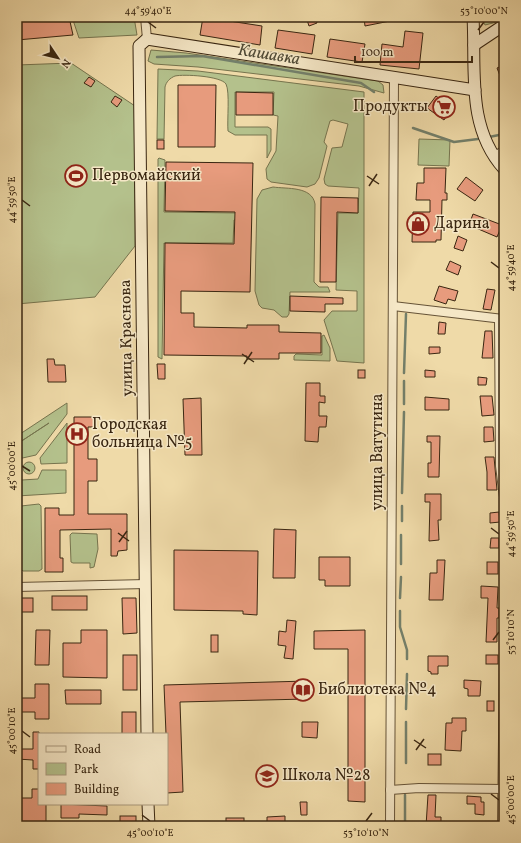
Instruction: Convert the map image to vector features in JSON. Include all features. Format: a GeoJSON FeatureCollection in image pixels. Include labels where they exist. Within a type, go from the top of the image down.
{"type":"FeatureCollection","features":[{"type":"Feature","properties":{"kind":"street"},"geometry":{"type":"LineString","coordinates":[[145,17],[147,39],[475,90]]}},
{"type":"Feature","properties":{"kind":"street"},"geometry":{"type":"LineString","coordinates":[[473,17],[477,110],[486,144],[504,169]]}},
{"type":"Feature","properties":{"kind":"street"},"geometry":{"type":"LineString","coordinates":[[474,45],[504,24]]}},
{"type":"Feature","properties":{"kind":"street","name":"улица Краснова"},"geometry":{"type":"LineString","coordinates":[[147,39],[139,46],[148,733]]}},
{"type":"Feature","properties":{"kind":"street","name":"улица Ватутина"},"geometry":{"type":"LineString","coordinates":[[390,826],[394,78]]}},
{"type":"Feature","properties":{"kind":"street"},"geometry":{"type":"LineString","coordinates":[[494,157],[504,150]]}},
{"type":"Feature","properties":{"kind":"street"},"geometry":{"type":"LineString","coordinates":[[392,306],[502,319],[500,466],[504,497]]}},
{"type":"Feature","properties":{"kind":"street"},"geometry":{"type":"LineString","coordinates":[[17,587],[146,584]]}},
{"type":"Feature","properties":{"kind":"street"},"geometry":{"type":"LineString","coordinates":[[502,826],[504,651]]}},
{"type":"Feature","properties":{"kind":"street"},"geometry":{"type":"LineString","coordinates":[[390,790],[419,788],[503,789]]}},
{"type":"Feature","properties":{"kind":"street"},"geometry":{"type":"LineString","coordinates":[[148,805],[149,826]]}},
{"type":"Feature","properties":{"kind":"green space"},"geometry":{"type":"Polygon","coordinates":[[[72,17],[134,17],[137,35],[79,38],[72,17]]]}},
{"type":"Feature","properties":{"kind":"green space"},"geometry":{"type":"Polygon","coordinates":[[[481,17],[504,17],[497,22],[485,25],[481,17]]]}},
{"type":"Feature","properties":{"kind":"green space"},"geometry":{"type":"Polygon","coordinates":[[[151,50],[186,53],[378,81],[383,85],[384,93],[359,86],[198,67],[154,64],[148,61],[151,50]]]}},
{"type":"Feature","properties":{"kind":"green space","name":"Первомайский"},"geometry":{"type":"Polygon","coordinates":[[[71,63],[135,106],[135,246],[95,297],[17,304],[17,65],[71,63]]]}},
{"type":"Feature","properties":{"kind":"green space"},"geometry":{"type":"Polygon","coordinates":[[[158,69],[198,71],[364,92],[364,363],[337,361],[324,320],[332,311],[357,311],[357,291],[336,290],[338,213],[358,213],[359,188],[328,186],[325,184],[324,179],[332,148],[342,147],[348,124],[333,120],[330,121],[324,142],[327,146],[319,178],[315,184],[307,187],[271,182],[267,179],[266,169],[276,151],[278,116],[273,115],[274,92],[235,92],[235,127],[268,127],[271,129],[271,150],[267,158],[267,135],[235,135],[228,131],[228,93],[226,84],[223,81],[210,77],[180,75],[168,80],[165,87],[164,139],[157,139],[158,69]]]}},
{"type":"Feature","properties":{"kind":"green space"},"geometry":{"type":"Polygon","coordinates":[[[419,139],[450,140],[449,166],[418,165],[419,139]]]}},
{"type":"Feature","properties":{"kind":"green space"},"geometry":{"type":"Polygon","coordinates":[[[159,158],[165,160],[164,212],[238,213],[238,220],[234,220],[233,243],[164,243],[162,359],[158,357],[159,158]]]}},
{"type":"Feature","properties":{"kind":"green space"},"geometry":{"type":"Polygon","coordinates":[[[273,187],[304,191],[313,198],[315,204],[314,282],[319,287],[328,287],[330,292],[290,292],[289,314],[287,317],[282,317],[274,310],[262,308],[259,305],[255,291],[257,199],[262,190],[273,187]]]}},
{"type":"Feature","properties":{"kind":"green space"},"geometry":{"type":"Polygon","coordinates":[[[324,335],[330,348],[330,361],[294,360],[294,356],[296,354],[322,355],[322,336],[324,335]]]}},
{"type":"Feature","properties":{"kind":"green space"},"geometry":{"type":"Polygon","coordinates":[[[67,403],[67,414],[36,455],[18,459],[17,480],[17,436],[67,403]]]}},
{"type":"Feature","properties":{"kind":"green space"},"geometry":{"type":"Polygon","coordinates":[[[67,423],[67,463],[41,464],[40,458],[67,423]]]}},
{"type":"Feature","properties":{"kind":"green space"},"geometry":{"type":"Polygon","coordinates":[[[31,462],[34,463],[34,473],[27,474],[24,473],[23,466],[24,463],[31,462]]]}},
{"type":"Feature","properties":{"kind":"green space"},"geometry":{"type":"Polygon","coordinates":[[[42,470],[66,470],[66,493],[17,496],[17,486],[22,480],[38,479],[42,470]]]}},
{"type":"Feature","properties":{"kind":"green space"},"geometry":{"type":"Polygon","coordinates":[[[39,504],[41,506],[42,569],[39,571],[23,571],[21,569],[21,506],[39,504]]]}},
{"type":"Feature","properties":{"kind":"green space"},"geometry":{"type":"Polygon","coordinates":[[[72,533],[97,534],[98,549],[94,567],[90,568],[90,563],[71,562],[70,535],[72,533]]]}},
{"type":"Feature","properties":{"kind":"building"},"geometry":{"type":"Polygon","coordinates":[[[17,17],[69,17],[73,35],[17,40],[17,17]]]}},
{"type":"Feature","properties":{"kind":"building"},"geometry":{"type":"Polygon","coordinates":[[[203,17],[262,26],[260,45],[200,35],[203,17]]]}},
{"type":"Feature","properties":{"kind":"building"},"geometry":{"type":"Polygon","coordinates":[[[306,17],[315,17],[317,23],[309,26],[306,17]]]}},
{"type":"Feature","properties":{"kind":"building"},"geometry":{"type":"Polygon","coordinates":[[[395,17],[395,20],[365,26],[364,18],[395,17]]]}},
{"type":"Feature","properties":{"kind":"building"},"geometry":{"type":"Polygon","coordinates":[[[278,30],[315,35],[312,54],[275,48],[278,30]]]}},
{"type":"Feature","properties":{"kind":"building"},"geometry":{"type":"Polygon","coordinates":[[[405,31],[423,33],[419,69],[380,65],[382,44],[403,47],[405,31]]]}},
{"type":"Feature","properties":{"kind":"building"},"geometry":{"type":"Polygon","coordinates":[[[330,39],[365,44],[362,62],[327,57],[330,39]]]}},
{"type":"Feature","properties":{"kind":"building"},"geometry":{"type":"Polygon","coordinates":[[[504,65],[504,86],[497,68],[504,65]]]}},
{"type":"Feature","properties":{"kind":"building"},"geometry":{"type":"Polygon","coordinates":[[[89,77],[95,81],[91,87],[84,83],[89,77]]]}},
{"type":"Feature","properties":{"kind":"building"},"geometry":{"type":"Polygon","coordinates":[[[178,85],[216,85],[215,147],[178,147],[178,85]]]}},
{"type":"Feature","properties":{"kind":"building"},"geometry":{"type":"Polygon","coordinates":[[[236,92],[273,93],[273,115],[236,115],[236,92]]]}},
{"type":"Feature","properties":{"kind":"building"},"geometry":{"type":"Polygon","coordinates":[[[115,96],[122,100],[117,107],[111,102],[115,96]]]}},
{"type":"Feature","properties":{"kind":"building"},"geometry":{"type":"Polygon","coordinates":[[[436,96],[452,108],[444,120],[427,108],[436,96]]]}},
{"type":"Feature","properties":{"kind":"building"},"geometry":{"type":"Polygon","coordinates":[[[157,140],[164,140],[164,149],[157,149],[157,140]]]}},
{"type":"Feature","properties":{"kind":"building"},"geometry":{"type":"Polygon","coordinates":[[[166,162],[253,163],[250,292],[181,291],[181,313],[194,313],[194,327],[247,328],[247,325],[279,325],[279,332],[321,333],[321,353],[279,353],[279,359],[247,359],[247,356],[164,355],[165,243],[234,244],[235,212],[165,211],[166,162]]]}},
{"type":"Feature","properties":{"kind":"building"},"geometry":{"type":"Polygon","coordinates":[[[424,168],[446,168],[445,193],[447,193],[447,200],[442,200],[441,240],[436,240],[436,242],[412,242],[413,212],[430,212],[430,200],[416,200],[417,183],[424,183],[424,168]]]}},
{"type":"Feature","properties":{"kind":"building"},"geometry":{"type":"Polygon","coordinates":[[[466,177],[483,190],[475,201],[457,189],[466,177]]]}},
{"type":"Feature","properties":{"kind":"building"},"geometry":{"type":"Polygon","coordinates":[[[321,197],[358,198],[358,213],[337,212],[336,282],[320,282],[321,197]]]}},
{"type":"Feature","properties":{"kind":"building"},"geometry":{"type":"Polygon","coordinates":[[[473,214],[502,225],[497,237],[469,225],[473,214]]]}},
{"type":"Feature","properties":{"kind":"building"},"geometry":{"type":"Polygon","coordinates":[[[458,236],[467,240],[463,251],[454,248],[458,236]]]}},
{"type":"Feature","properties":{"kind":"building"},"geometry":{"type":"Polygon","coordinates":[[[450,261],[461,266],[458,275],[446,270],[450,261]]]}},
{"type":"Feature","properties":{"kind":"building"},"geometry":{"type":"Polygon","coordinates":[[[439,286],[458,291],[455,301],[448,299],[446,304],[434,300],[439,286]]]}},
{"type":"Feature","properties":{"kind":"building"},"geometry":{"type":"Polygon","coordinates":[[[487,289],[495,290],[491,310],[483,309],[487,289]]]}},
{"type":"Feature","properties":{"kind":"building"},"geometry":{"type":"Polygon","coordinates":[[[290,296],[343,298],[343,304],[325,304],[325,312],[290,311],[290,296]]]}},
{"type":"Feature","properties":{"kind":"building"},"geometry":{"type":"Polygon","coordinates":[[[439,322],[446,323],[445,334],[438,334],[439,322]]]}},
{"type":"Feature","properties":{"kind":"building"},"geometry":{"type":"Polygon","coordinates":[[[485,331],[492,331],[493,358],[482,358],[485,331]]]}},
{"type":"Feature","properties":{"kind":"building"},"geometry":{"type":"Polygon","coordinates":[[[429,347],[440,347],[440,353],[429,354],[429,347]]]}},
{"type":"Feature","properties":{"kind":"building"},"geometry":{"type":"Polygon","coordinates":[[[47,359],[54,359],[55,365],[65,365],[66,382],[48,382],[47,359]]]}},
{"type":"Feature","properties":{"kind":"building"},"geometry":{"type":"Polygon","coordinates":[[[157,364],[165,364],[165,379],[158,379],[157,364]]]}},
{"type":"Feature","properties":{"kind":"building"},"geometry":{"type":"Polygon","coordinates":[[[358,370],[365,370],[365,378],[358,378],[358,370]]]}},
{"type":"Feature","properties":{"kind":"building"},"geometry":{"type":"Polygon","coordinates":[[[425,370],[435,371],[435,377],[425,377],[425,370]]]}},
{"type":"Feature","properties":{"kind":"building"},"geometry":{"type":"Polygon","coordinates":[[[478,377],[487,378],[486,385],[478,385],[478,377]]]}},
{"type":"Feature","properties":{"kind":"building"},"geometry":{"type":"Polygon","coordinates":[[[306,383],[320,383],[320,396],[325,396],[325,403],[319,402],[319,416],[327,416],[326,427],[319,427],[318,442],[305,441],[306,383]]]}},
{"type":"Feature","properties":{"kind":"building"},"geometry":{"type":"Polygon","coordinates":[[[480,396],[492,396],[494,415],[482,416],[480,396]]]}},
{"type":"Feature","properties":{"kind":"building"},"geometry":{"type":"Polygon","coordinates":[[[425,397],[449,399],[449,410],[425,410],[425,397]]]}},
{"type":"Feature","properties":{"kind":"building"},"geometry":{"type":"Polygon","coordinates":[[[201,398],[202,455],[185,455],[183,399],[201,398]]]}},
{"type":"Feature","properties":{"kind":"building"},"geometry":{"type":"Polygon","coordinates":[[[74,417],[94,417],[94,427],[88,427],[88,459],[97,459],[97,481],[88,481],[88,514],[127,514],[127,550],[118,551],[117,556],[111,556],[111,529],[60,530],[60,558],[63,558],[63,572],[45,572],[45,508],[59,508],[59,515],[74,515],[74,417]]]}},
{"type":"Feature","properties":{"kind":"building"},"geometry":{"type":"Polygon","coordinates":[[[484,427],[493,427],[494,441],[484,442],[484,427]]]}},
{"type":"Feature","properties":{"kind":"building"},"geometry":{"type":"Polygon","coordinates":[[[427,436],[440,436],[439,477],[428,477],[428,463],[431,463],[431,442],[427,442],[427,436]]]}},
{"type":"Feature","properties":{"kind":"building"},"geometry":{"type":"Polygon","coordinates":[[[485,457],[494,457],[497,490],[487,490],[485,457]]]}},
{"type":"Feature","properties":{"kind":"building"},"geometry":{"type":"Polygon","coordinates":[[[425,494],[441,494],[441,520],[438,520],[439,540],[429,541],[430,502],[425,502],[425,494]]]}},
{"type":"Feature","properties":{"kind":"building"},"geometry":{"type":"Polygon","coordinates":[[[499,512],[500,522],[490,523],[490,513],[499,512]]]}},
{"type":"Feature","properties":{"kind":"building"},"geometry":{"type":"Polygon","coordinates":[[[274,529],[296,530],[295,578],[273,578],[274,529]]]}},
{"type":"Feature","properties":{"kind":"building"},"geometry":{"type":"Polygon","coordinates":[[[491,538],[499,538],[499,548],[490,548],[491,538]]]}},
{"type":"Feature","properties":{"kind":"building"},"geometry":{"type":"Polygon","coordinates":[[[174,550],[258,551],[257,615],[243,614],[243,611],[174,610],[174,550]]]}},
{"type":"Feature","properties":{"kind":"building"},"geometry":{"type":"Polygon","coordinates":[[[319,557],[350,557],[350,586],[325,586],[325,580],[319,580],[319,557]]]}},
{"type":"Feature","properties":{"kind":"building"},"geometry":{"type":"Polygon","coordinates":[[[437,560],[445,560],[443,600],[429,600],[430,573],[437,573],[437,560]]]}},
{"type":"Feature","properties":{"kind":"building"},"geometry":{"type":"Polygon","coordinates":[[[487,562],[498,562],[498,574],[487,574],[487,562]]]}},
{"type":"Feature","properties":{"kind":"building"},"geometry":{"type":"Polygon","coordinates":[[[481,586],[498,587],[497,608],[499,608],[499,618],[497,618],[497,642],[486,642],[488,598],[481,598],[481,586]]]}},
{"type":"Feature","properties":{"kind":"building"},"geometry":{"type":"Polygon","coordinates":[[[52,596],[87,596],[87,610],[52,610],[52,596]]]}},
{"type":"Feature","properties":{"kind":"building"},"geometry":{"type":"Polygon","coordinates":[[[17,598],[33,598],[33,612],[17,612],[17,598]]]}},
{"type":"Feature","properties":{"kind":"building"},"geometry":{"type":"Polygon","coordinates":[[[122,598],[136,598],[137,633],[123,634],[122,598]]]}},
{"type":"Feature","properties":{"kind":"building"},"geometry":{"type":"Polygon","coordinates":[[[287,620],[296,621],[293,659],[284,658],[286,646],[278,645],[279,631],[286,632],[287,620]]]}},
{"type":"Feature","properties":{"kind":"building"},"geometry":{"type":"Polygon","coordinates":[[[36,630],[50,630],[49,665],[35,665],[36,630]]]}},
{"type":"Feature","properties":{"kind":"building"},"geometry":{"type":"Polygon","coordinates":[[[81,630],[107,630],[107,678],[63,677],[63,643],[81,643],[81,630]]]}},
{"type":"Feature","properties":{"kind":"building"},"geometry":{"type":"Polygon","coordinates":[[[365,630],[365,802],[348,801],[348,649],[314,649],[314,631],[365,630]]]}},
{"type":"Feature","properties":{"kind":"building"},"geometry":{"type":"Polygon","coordinates":[[[211,635],[218,635],[218,652],[211,652],[211,635]]]}},
{"type":"Feature","properties":{"kind":"building"},"geometry":{"type":"Polygon","coordinates":[[[123,655],[137,655],[137,690],[123,690],[123,655]]]}},
{"type":"Feature","properties":{"kind":"building"},"geometry":{"type":"Polygon","coordinates":[[[486,655],[498,655],[498,664],[486,664],[486,655]]]}},
{"type":"Feature","properties":{"kind":"building"},"geometry":{"type":"Polygon","coordinates":[[[428,656],[448,656],[448,666],[438,666],[438,674],[431,674],[431,672],[428,671],[428,656]]]}},
{"type":"Feature","properties":{"kind":"building"},"geometry":{"type":"Polygon","coordinates":[[[464,680],[481,681],[480,696],[468,696],[468,689],[464,688],[464,680]]]}},
{"type":"Feature","properties":{"kind":"building"},"geometry":{"type":"Polygon","coordinates":[[[307,681],[307,699],[180,702],[183,792],[168,793],[168,733],[166,733],[164,685],[307,681]]]}},
{"type":"Feature","properties":{"kind":"building"},"geometry":{"type":"Polygon","coordinates":[[[35,684],[49,684],[49,719],[35,719],[35,712],[18,712],[18,698],[35,698],[35,684]]]}},
{"type":"Feature","properties":{"kind":"building"},"geometry":{"type":"Polygon","coordinates":[[[65,690],[101,690],[101,704],[66,704],[65,690]]]}},
{"type":"Feature","properties":{"kind":"building"},"geometry":{"type":"Polygon","coordinates":[[[487,701],[494,701],[494,711],[487,711],[487,701]]]}},
{"type":"Feature","properties":{"kind":"building"},"geometry":{"type":"Polygon","coordinates":[[[122,712],[136,712],[136,733],[122,733],[122,712]]]}},
{"type":"Feature","properties":{"kind":"building"},"geometry":{"type":"Polygon","coordinates":[[[452,718],[466,718],[466,731],[462,731],[461,751],[445,750],[446,723],[452,723],[452,718]]]}},
{"type":"Feature","properties":{"kind":"building"},"geometry":{"type":"Polygon","coordinates":[[[302,722],[318,722],[317,738],[302,737],[302,722]]]}},
{"type":"Feature","properties":{"kind":"building"},"geometry":{"type":"Polygon","coordinates":[[[33,732],[39,732],[38,769],[33,769],[33,760],[17,759],[18,749],[33,749],[33,732]]]}},
{"type":"Feature","properties":{"kind":"building"},"geometry":{"type":"Polygon","coordinates":[[[428,754],[441,754],[441,765],[428,765],[428,754]]]}},
{"type":"Feature","properties":{"kind":"building"},"geometry":{"type":"Polygon","coordinates":[[[32,789],[38,789],[38,805],[46,805],[46,824],[17,824],[17,798],[32,798],[32,789]]]}},
{"type":"Feature","properties":{"kind":"building"},"geometry":{"type":"Polygon","coordinates":[[[428,795],[436,795],[435,817],[441,817],[441,826],[426,826],[428,795]]]}},
{"type":"Feature","properties":{"kind":"building"},"geometry":{"type":"Polygon","coordinates":[[[467,796],[481,797],[481,802],[484,802],[484,815],[475,814],[475,804],[467,804],[467,796]]]}},
{"type":"Feature","properties":{"kind":"building"},"geometry":{"type":"Polygon","coordinates":[[[300,802],[307,802],[307,815],[301,815],[300,802]]]}},
{"type":"Feature","properties":{"kind":"building"},"geometry":{"type":"Polygon","coordinates":[[[61,805],[107,806],[107,815],[79,814],[79,818],[61,818],[61,805]]]}},
{"type":"Feature","properties":{"kind":"building"},"geometry":{"type":"Polygon","coordinates":[[[120,816],[136,816],[136,826],[120,826],[120,816]]]}},
{"type":"Feature","properties":{"kind":"building"},"geometry":{"type":"Polygon","coordinates":[[[285,816],[285,826],[267,826],[267,817],[285,816]]]}},
{"type":"Feature","properties":{"kind":"building"},"geometry":{"type":"Polygon","coordinates":[[[226,818],[244,818],[244,826],[226,826],[226,818]]]}},
{"type":"Feature","properties":{"kind":"waterway","name":"Кашавка"},"geometry":{"type":"LineString","coordinates":[[157,57],[202,56],[361,83],[374,92]]}},
{"type":"Feature","properties":{"kind":"waterway"},"geometry":{"type":"LineString","coordinates":[[413,128],[454,142],[478,139]]}},
{"type":"Feature","properties":{"kind":"waterway"},"geometry":{"type":"LineString","coordinates":[[489,137],[504,134]]}},
{"type":"Feature","properties":{"kind":"waterway"},"geometry":{"type":"LineString","coordinates":[[404,373],[406,314]]}},
{"type":"Feature","properties":{"kind":"waterway"},"geometry":{"type":"LineString","coordinates":[[404,381],[404,404]]}},
{"type":"Feature","properties":{"kind":"waterway"},"geometry":{"type":"LineString","coordinates":[[402,493],[404,412]]}},
{"type":"Feature","properties":{"kind":"waterway"},"geometry":{"type":"LineString","coordinates":[[402,506],[402,521]]}},
{"type":"Feature","properties":{"kind":"waterway"},"geometry":{"type":"LineString","coordinates":[[401,535],[401,564]]}},
{"type":"Feature","properties":{"kind":"waterway"},"geometry":{"type":"LineString","coordinates":[[400,598],[401,577]]}},
{"type":"Feature","properties":{"kind":"waterway"},"geometry":{"type":"LineString","coordinates":[[400,611],[400,627],[407,650],[407,659]]}},
{"type":"Feature","properties":{"kind":"waterway"},"geometry":{"type":"LineString","coordinates":[[406,709],[407,674]]}},
{"type":"Feature","properties":{"kind":"waterway"},"geometry":{"type":"LineString","coordinates":[[406,722],[406,763]]}},
{"type":"Feature","properties":{"kind":"waterway"},"geometry":{"type":"LineString","coordinates":[[405,795],[405,826]]}},
{"type":"Feature","properties":{"kind":"place","name":"Продукты"},"geometry":{"type":"Point","coordinates":[444,107]}},
{"type":"Feature","properties":{"kind":"place","name":"Первомайский"},"geometry":{"type":"Point","coordinates":[76,176]}},
{"type":"Feature","properties":{"kind":"place","name":"Дарина"},"geometry":{"type":"Point","coordinates":[418,224]}},
{"type":"Feature","properties":{"kind":"place","name":"Городская больница №5"},"geometry":{"type":"Point","coordinates":[77,434]}},
{"type":"Feature","properties":{"kind":"place","name":"Библиотека №4"},"geometry":{"type":"Point","coordinates":[303,690]}},
{"type":"Feature","properties":{"kind":"place","name":"Школа №28"},"geometry":{"type":"Point","coordinates":[267,776]}}]}
